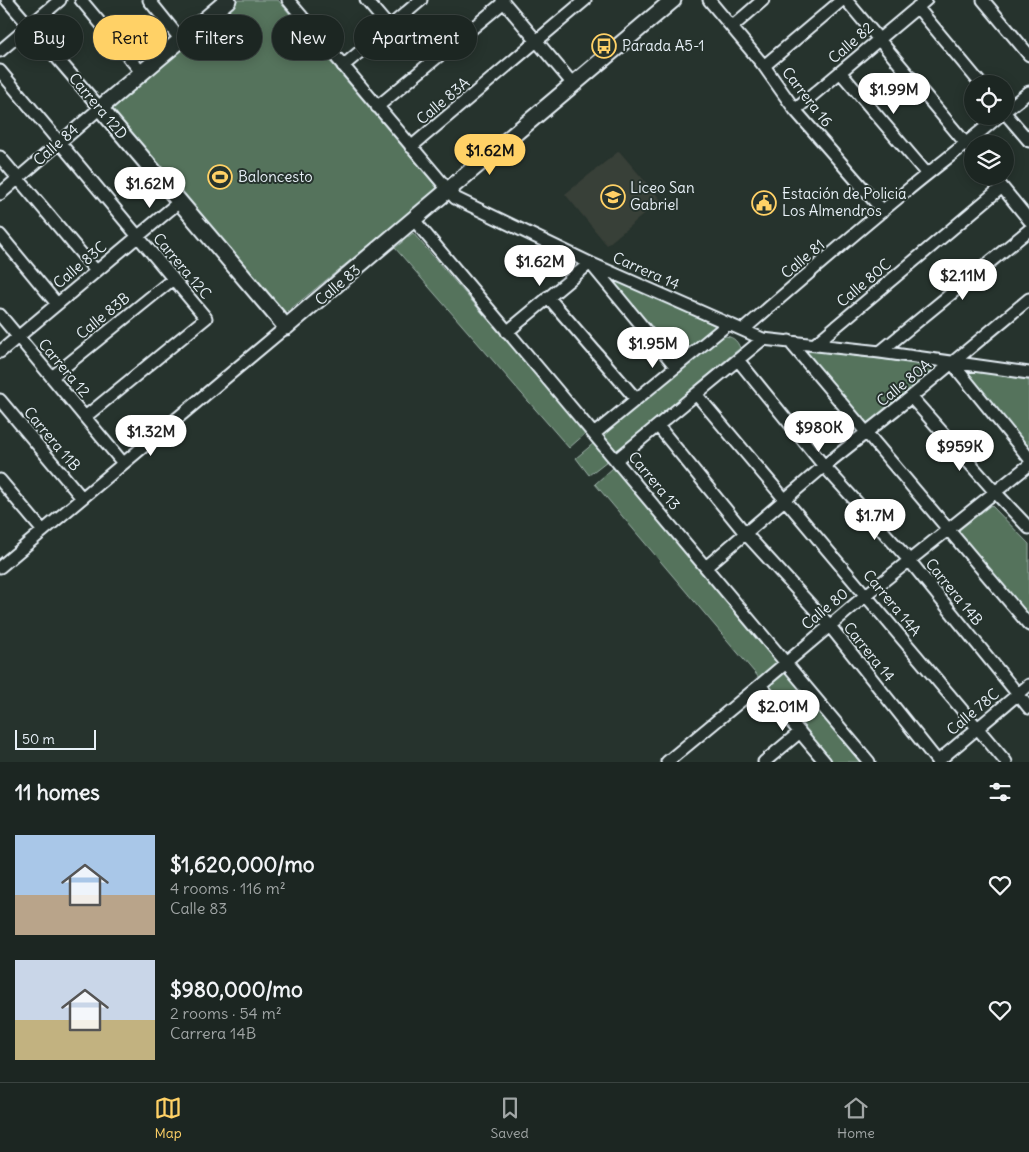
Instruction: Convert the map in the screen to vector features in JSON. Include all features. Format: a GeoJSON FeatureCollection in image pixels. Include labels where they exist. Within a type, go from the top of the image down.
{"type":"FeatureCollection","features":[{"type":"Feature","properties":{"kind":"street","name":"Carrera 12D"},"geometry":{"type":"LineString","coordinates":[[7,0],[20,15]]}},
{"type":"Feature","properties":{"kind":"street"},"geometry":{"type":"LineString","coordinates":[[43,15],[60,0]]}},
{"type":"Feature","properties":{"kind":"street"},"geometry":{"type":"LineString","coordinates":[[81,0],[142,72]]}},
{"type":"Feature","properties":{"kind":"street"},"geometry":{"type":"LineString","coordinates":[[149,0],[177,35]]}},
{"type":"Feature","properties":{"kind":"street","name":"Carrera 14"},"geometry":{"type":"LineString","coordinates":[[288,0],[455,198],[590,262],[763,339],[1028,371]]}},
{"type":"Feature","properties":{"kind":"street"},"geometry":{"type":"LineString","coordinates":[[366,0],[379,15]]}},
{"type":"Feature","properties":{"kind":"street"},"geometry":{"type":"LineString","coordinates":[[403,15],[421,0]]}},
{"type":"Feature","properties":{"kind":"street","name":"Calle 83A"},"geometry":{"type":"LineString","coordinates":[[411,147],[585,0]]}},
{"type":"Feature","properties":{"kind":"street","name":"Calle 83"},"geometry":{"type":"LineString","coordinates":[[1,564],[286,328],[673,0]]}},
{"type":"Feature","properties":{"kind":"street","name":"Carrera 16"},"geometry":{"type":"LineString","coordinates":[[709,0],[764,66],[796,110],[883,211]]}},
{"type":"Feature","properties":{"kind":"street"},"geometry":{"type":"LineString","coordinates":[[732,27],[763,0]]}},
{"type":"Feature","properties":{"kind":"street"},"geometry":{"type":"LineString","coordinates":[[764,66],[844,0],[964,141]]}},
{"type":"Feature","properties":{"kind":"street"},"geometry":{"type":"LineString","coordinates":[[983,0],[1029,55]]}},
{"type":"Feature","properties":{"kind":"street"},"geometry":{"type":"LineString","coordinates":[[377,106],[503,1],[573,84]]}},
{"type":"Feature","properties":{"kind":"street","name":"Calle 84"},"geometry":{"type":"LineString","coordinates":[[207,15],[221,2]]}},
{"type":"Feature","properties":{"kind":"street"},"geometry":{"type":"LineString","coordinates":[[922,4],[974,75]]}},
{"type":"Feature","properties":{"kind":"street","name":"Calle 82"},"geometry":{"type":"LineString","coordinates":[[796,110],[922,4]]}},
{"type":"Feature","properties":{"kind":"street"},"geometry":{"type":"LineString","coordinates":[[0,51],[15,38]]}},
{"type":"Feature","properties":{"kind":"street","name":"Calle 84"},"geometry":{"type":"LineString","coordinates":[[0,194],[177,43]]}},
{"type":"Feature","properties":{"kind":"street"},"geometry":{"type":"LineString","coordinates":[[343,66],[354,57]]}},
{"type":"Feature","properties":{"kind":"street","name":"Carrera 12D"},"geometry":{"type":"LineString","coordinates":[[59,60],[286,328]]}},
{"type":"Feature","properties":{"kind":"street","name":"Carrera 12C"},"geometry":{"type":"LineString","coordinates":[[0,71],[206,318],[85,418]]}},
{"type":"Feature","properties":{"kind":"street"},"geometry":{"type":"LineString","coordinates":[[840,72],[927,174]]}},
{"type":"Feature","properties":{"kind":"street"},"geometry":{"type":"LineString","coordinates":[[1014,104],[1029,92]]}},
{"type":"Feature","properties":{"kind":"street"},"geometry":{"type":"LineString","coordinates":[[1014,123],[1029,141]]}},
{"type":"Feature","properties":{"kind":"street","name":"Calle 81"},"geometry":{"type":"LineString","coordinates":[[982,135],[991,125]]}},
{"type":"Feature","properties":{"kind":"street","name":"Calle 81"},"geometry":{"type":"LineString","coordinates":[[743,330],[927,174],[964,152]]}},
{"type":"Feature","properties":{"kind":"street"},"geometry":{"type":"LineString","coordinates":[[0,157],[96,271]]}},
{"type":"Feature","properties":{"kind":"street"},"geometry":{"type":"LineString","coordinates":[[1002,187],[1029,220]]}},
{"type":"Feature","properties":{"kind":"street","name":"Calle 80C"},"geometry":{"type":"LineString","coordinates":[[815,344],[1002,187]]}},
{"type":"Feature","properties":{"kind":"street","name":"Calle 83C"},"geometry":{"type":"LineString","coordinates":[[0,352],[179,202]]}},
{"type":"Feature","properties":{"kind":"street","name":"Carrera 13"},"geometry":{"type":"LineString","coordinates":[[414,220],[506,332],[869,762]]}},
{"type":"Feature","properties":{"kind":"street"},"geometry":{"type":"LineString","coordinates":[[880,352],[1029,230]]}},
{"type":"Feature","properties":{"kind":"street"},"geometry":{"type":"LineString","coordinates":[[0,235],[57,304]]}},
{"type":"Feature","properties":{"kind":"street"},"geometry":{"type":"LineString","coordinates":[[506,332],[590,262],[676,367]]}},
{"type":"Feature","properties":{"kind":"street","name":"Calle 83B"},"geometry":{"type":"LineString","coordinates":[[52,377],[173,279]]}},
{"type":"Feature","properties":{"kind":"street"},"geometry":{"type":"LineString","coordinates":[[548,297],[636,399]]}},
{"type":"Feature","properties":{"kind":"street","name":"Calle 80A"},"geometry":{"type":"LineString","coordinates":[[706,567],[824,466],[1029,299]]}},
{"type":"Feature","properties":{"kind":"street","name":"Carrera 12"},"geometry":{"type":"LineString","coordinates":[[0,315],[123,463]]}},
{"type":"Feature","properties":{"kind":"street"},"geometry":{"type":"LineString","coordinates":[[594,434],[728,324]]}},
{"type":"Feature","properties":{"kind":"street"},"geometry":{"type":"LineString","coordinates":[[616,460],[763,339]]}},
{"type":"Feature","properties":{"kind":"street"},"geometry":{"type":"LineString","coordinates":[[789,341],[1029,626]]}},
{"type":"Feature","properties":{"kind":"street","name":"Carrera 14B"},"geometry":{"type":"LineString","coordinates":[[738,360],[824,466],[909,560],[1029,708]]}},
{"type":"Feature","properties":{"kind":"street"},"geometry":{"type":"LineString","coordinates":[[952,363],[1029,458]]}},
{"type":"Feature","properties":{"kind":"street","name":"Carrera 14A"},"geometry":{"type":"LineString","coordinates":[[696,394],[1006,762]]}},
{"type":"Feature","properties":{"kind":"street"},"geometry":{"type":"LineString","coordinates":[[911,397],[1029,528]]}},
{"type":"Feature","properties":{"kind":"street","name":"Carrera 11B"},"geometry":{"type":"LineString","coordinates":[[0,400],[82,498]]}},
{"type":"Feature","properties":{"kind":"street","name":"Carrera 14"},"geometry":{"type":"LineString","coordinates":[[658,426],[745,533],[829,625],[938,762]]}},
{"type":"Feature","properties":{"kind":"street","name":"Calle 80"},"geometry":{"type":"LineString","coordinates":[[667,762],[760,686],[866,594],[1029,465]]}},
{"type":"Feature","properties":{"kind":"street"},"geometry":{"type":"LineString","coordinates":[[0,480],[43,531]]}},
{"type":"Feature","properties":{"kind":"street","name":"Calle 78C"},"geometry":{"type":"LineString","coordinates":[[938,762],[1029,685]]}},
{"type":"Feature","properties":{"kind":"street"},"geometry":{"type":"LineString","coordinates":[[760,686],[825,762]]}},
{"type":"Feature","properties":{"kind":"street"},"geometry":{"type":"LineString","coordinates":[[764,762],[800,732]]}},
{"type":"Feature","properties":{"kind":"shaded area","name":"Liceo San Gabriel"},"geometry":{"type":"Polygon","coordinates":[[[619,151],[661,200],[607,245],[565,194],[619,151]]]}},
{"type":"Feature","properties":{"kind":"green space"},"geometry":{"type":"Polygon","coordinates":[[[236,0],[278,0],[291,15],[272,15],[272,60],[329,60],[438,189],[282,316],[108,108],[177,50],[177,60],[262,60],[262,15],[218,15],[236,0]]]}},
{"type":"Feature","properties":{"kind":"green space"},"geometry":{"type":"Polygon","coordinates":[[[413,233],[586,433],[569,448],[395,248],[413,233]]]}},
{"type":"Feature","properties":{"kind":"green space"},"geometry":{"type":"Polygon","coordinates":[[[609,276],[716,326],[674,359],[609,276]]]}},
{"type":"Feature","properties":{"kind":"green space"},"geometry":{"type":"Polygon","coordinates":[[[723,336],[734,339],[740,348],[616,452],[603,434],[723,336]]]}},
{"type":"Feature","properties":{"kind":"green space"},"geometry":{"type":"Polygon","coordinates":[[[803,350],[939,366],[866,425],[803,350]]]}},
{"type":"Feature","properties":{"kind":"green space"},"geometry":{"type":"Polygon","coordinates":[[[964,370],[1029,380],[1029,450],[964,370]]]}},
{"type":"Feature","properties":{"kind":"green space"},"geometry":{"type":"Polygon","coordinates":[[[594,443],[607,461],[589,475],[576,458],[594,443]]]}},
{"type":"Feature","properties":{"kind":"green space"},"geometry":{"type":"Polygon","coordinates":[[[614,467],[778,664],[760,679],[595,484],[614,467]]]}},
{"type":"Feature","properties":{"kind":"green space"},"geometry":{"type":"Polygon","coordinates":[[[991,505],[1029,544],[1029,618],[958,531],[991,505]]]}},
{"type":"Feature","properties":{"kind":"green space"},"geometry":{"type":"Polygon","coordinates":[[[786,673],[862,762],[832,762],[768,687],[786,673]]]}},
{"type":"Feature","properties":{"kind":"place","name":"Parada A5-1"},"geometry":{"type":"Point","coordinates":[604,46]}},
{"type":"Feature","properties":{"kind":"place","name":"Baloncesto"},"geometry":{"type":"Point","coordinates":[220,177]}},
{"type":"Feature","properties":{"kind":"place","name":"Liceo San Gabriel"},"geometry":{"type":"Point","coordinates":[613,197]}},
{"type":"Feature","properties":{"kind":"place","name":"Estación de Policia Los Almendros"},"geometry":{"type":"Point","coordinates":[764,203]}}]}
